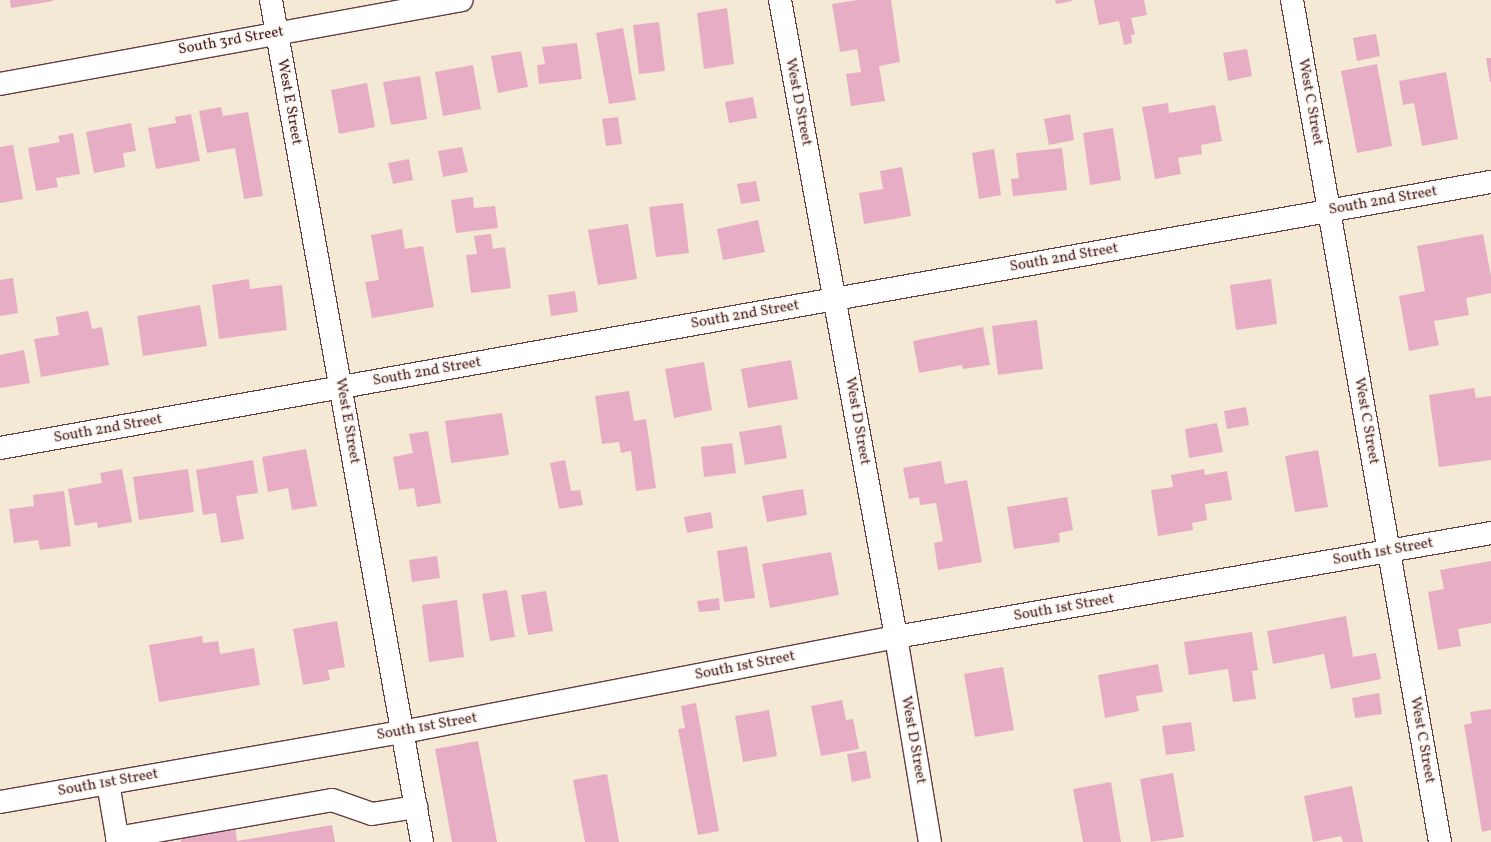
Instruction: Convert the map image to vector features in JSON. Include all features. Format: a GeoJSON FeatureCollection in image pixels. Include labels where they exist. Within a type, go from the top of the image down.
{"type":"FeatureCollection","features":[{"type":"Feature","properties":{"kind":"street","name":"West E Street"},"geometry":{"type":"LineString","coordinates":[[270,0],[422,842]]}},
{"type":"Feature","properties":{"kind":"street","name":"South 3rd Street"},"geometry":{"type":"LineString","coordinates":[[0,84],[462,0]]}},
{"type":"Feature","properties":{"kind":"street","name":"West D Street"},"geometry":{"type":"LineString","coordinates":[[780,0],[896,637],[930,842]]}},
{"type":"Feature","properties":{"kind":"street","name":"West C Street"},"geometry":{"type":"LineString","coordinates":[[1292,0],[1440,842]]}},
{"type":"Feature","properties":{"kind":"street","name":"South 2nd Street"},"geometry":{"type":"LineString","coordinates":[[0,448],[1491,182]]}},
{"type":"Feature","properties":{"kind":"street","name":"South 1st Street"},"geometry":{"type":"LineString","coordinates":[[0,802],[403,732],[896,637],[1491,533]]}},
{"type":"Feature","properties":{"kind":"street"},"geometry":{"type":"LineString","coordinates":[[108,783],[117,840],[332,800],[372,814],[416,808]]}},
{"type":"Feature","properties":{"kind":"building"},"geometry":{"type":"Polygon","coordinates":[[[10,0],[53,0],[53,1],[11,8],[10,0]]]}},
{"type":"Feature","properties":{"kind":"building"},"geometry":{"type":"Polygon","coordinates":[[[858,0],[891,0],[900,62],[879,66],[885,101],[851,106],[846,74],[861,72],[857,49],[840,52],[832,4],[858,0]]]}},
{"type":"Feature","properties":{"kind":"building"},"geometry":{"type":"Polygon","coordinates":[[[1055,0],[1072,0],[1072,1],[1056,4],[1055,0]]]}},
{"type":"Feature","properties":{"kind":"building"},"geometry":{"type":"Polygon","coordinates":[[[1094,0],[1144,0],[1147,15],[1131,18],[1135,34],[1131,35],[1132,43],[1124,45],[1119,21],[1099,25],[1094,0]]]}},
{"type":"Feature","properties":{"kind":"building"},"geometry":{"type":"Polygon","coordinates":[[[727,8],[734,64],[704,69],[697,13],[727,8]]]}},
{"type":"Feature","properties":{"kind":"building"},"geometry":{"type":"Polygon","coordinates":[[[659,22],[665,71],[639,74],[633,25],[659,22]]]}},
{"type":"Feature","properties":{"kind":"building"},"geometry":{"type":"Polygon","coordinates":[[[623,28],[636,100],[609,104],[596,33],[623,28]]]}},
{"type":"Feature","properties":{"kind":"building"},"geometry":{"type":"Polygon","coordinates":[[[1376,34],[1380,56],[1357,61],[1353,38],[1376,34]]]}},
{"type":"Feature","properties":{"kind":"building"},"geometry":{"type":"Polygon","coordinates":[[[577,43],[582,79],[539,84],[537,65],[545,64],[542,47],[577,43]]]}},
{"type":"Feature","properties":{"kind":"building"},"geometry":{"type":"Polygon","coordinates":[[[1247,49],[1252,76],[1228,81],[1223,53],[1247,49]]]}},
{"type":"Feature","properties":{"kind":"building"},"geometry":{"type":"Polygon","coordinates":[[[521,51],[528,87],[498,93],[491,56],[521,51]]]}},
{"type":"Feature","properties":{"kind":"building"},"geometry":{"type":"Polygon","coordinates":[[[1486,58],[1491,58],[1491,82],[1490,82],[1486,58]]]}},
{"type":"Feature","properties":{"kind":"building"},"geometry":{"type":"Polygon","coordinates":[[[1377,64],[1392,146],[1357,153],[1341,71],[1377,64]]]}},
{"type":"Feature","properties":{"kind":"building"},"geometry":{"type":"Polygon","coordinates":[[[473,65],[481,109],[443,116],[435,72],[473,65]]]}},
{"type":"Feature","properties":{"kind":"building"},"geometry":{"type":"Polygon","coordinates":[[[1446,72],[1458,139],[1422,146],[1414,103],[1403,105],[1399,81],[1446,72]]]}},
{"type":"Feature","properties":{"kind":"building"},"geometry":{"type":"Polygon","coordinates":[[[420,76],[427,119],[391,125],[383,82],[420,76]]]}},
{"type":"Feature","properties":{"kind":"building"},"geometry":{"type":"Polygon","coordinates":[[[367,83],[375,127],[339,134],[331,90],[367,83]]]}},
{"type":"Feature","properties":{"kind":"building"},"geometry":{"type":"Polygon","coordinates":[[[753,97],[757,118],[729,123],[725,102],[753,97]]]}},
{"type":"Feature","properties":{"kind":"building"},"geometry":{"type":"Polygon","coordinates":[[[1168,103],[1169,113],[1215,105],[1222,141],[1201,145],[1202,154],[1178,158],[1181,174],[1155,179],[1142,107],[1168,103]]]}},
{"type":"Feature","properties":{"kind":"building"},"geometry":{"type":"Polygon","coordinates":[[[221,107],[223,116],[248,112],[263,196],[244,199],[235,148],[207,153],[199,111],[221,107]]]}},
{"type":"Feature","properties":{"kind":"building"},"geometry":{"type":"Polygon","coordinates":[[[191,114],[200,161],[156,169],[148,128],[176,123],[175,117],[191,114]]]}},
{"type":"Feature","properties":{"kind":"building"},"geometry":{"type":"Polygon","coordinates":[[[1070,114],[1074,140],[1049,145],[1044,119],[1070,114]]]}},
{"type":"Feature","properties":{"kind":"building"},"geometry":{"type":"Polygon","coordinates":[[[618,117],[622,144],[606,146],[602,119],[618,117]]]}},
{"type":"Feature","properties":{"kind":"building"},"geometry":{"type":"Polygon","coordinates":[[[131,123],[136,151],[123,153],[125,167],[94,173],[86,132],[131,123]]]}},
{"type":"Feature","properties":{"kind":"building"},"geometry":{"type":"Polygon","coordinates":[[[1113,128],[1121,180],[1090,185],[1083,133],[1113,128]]]}},
{"type":"Feature","properties":{"kind":"building"},"geometry":{"type":"Polygon","coordinates":[[[73,133],[80,174],[56,178],[58,187],[36,191],[28,148],[60,142],[58,136],[73,133]]]}},
{"type":"Feature","properties":{"kind":"building"},"geometry":{"type":"Polygon","coordinates":[[[13,145],[23,199],[0,203],[0,147],[13,145]]]}},
{"type":"Feature","properties":{"kind":"building"},"geometry":{"type":"Polygon","coordinates":[[[462,147],[468,172],[443,177],[438,151],[462,147]]]}},
{"type":"Feature","properties":{"kind":"building"},"geometry":{"type":"Polygon","coordinates":[[[1062,148],[1067,190],[1013,196],[1011,179],[1019,178],[1016,153],[1062,148]]]}},
{"type":"Feature","properties":{"kind":"building"},"geometry":{"type":"Polygon","coordinates":[[[994,149],[1001,195],[979,199],[972,153],[994,149]]]}},
{"type":"Feature","properties":{"kind":"building"},"geometry":{"type":"Polygon","coordinates":[[[409,159],[413,180],[393,184],[388,163],[409,159]]]}},
{"type":"Feature","properties":{"kind":"building"},"geometry":{"type":"Polygon","coordinates":[[[902,167],[911,216],[864,224],[859,193],[883,189],[880,171],[902,167]]]}},
{"type":"Feature","properties":{"kind":"building"},"geometry":{"type":"Polygon","coordinates":[[[756,181],[760,201],[741,204],[737,184],[756,181]]]}},
{"type":"Feature","properties":{"kind":"building"},"geometry":{"type":"Polygon","coordinates":[[[473,197],[474,208],[495,206],[498,228],[456,233],[451,200],[473,197]]]}},
{"type":"Feature","properties":{"kind":"building"},"geometry":{"type":"Polygon","coordinates":[[[683,203],[689,253],[656,257],[649,207],[683,203]]]}},
{"type":"Feature","properties":{"kind":"building"},"geometry":{"type":"Polygon","coordinates":[[[758,220],[765,252],[723,260],[717,229],[758,220]]]}},
{"type":"Feature","properties":{"kind":"building"},"geometry":{"type":"Polygon","coordinates":[[[628,224],[637,279],[598,285],[588,230],[628,224]]]}},
{"type":"Feature","properties":{"kind":"building"},"geometry":{"type":"Polygon","coordinates":[[[402,229],[405,249],[423,246],[434,307],[372,318],[365,282],[379,280],[371,235],[402,229]]]}},
{"type":"Feature","properties":{"kind":"building"},"geometry":{"type":"Polygon","coordinates":[[[491,234],[493,249],[505,247],[511,288],[471,293],[466,255],[477,254],[474,236],[491,234]]]}},
{"type":"Feature","properties":{"kind":"building"},"geometry":{"type":"Polygon","coordinates":[[[1483,234],[1491,276],[1491,293],[1466,298],[1469,315],[1434,321],[1439,345],[1409,351],[1399,296],[1425,291],[1417,246],[1483,234]]]}},
{"type":"Feature","properties":{"kind":"building"},"geometry":{"type":"Polygon","coordinates":[[[13,278],[18,313],[0,316],[0,280],[13,278]]]}},
{"type":"Feature","properties":{"kind":"building"},"geometry":{"type":"Polygon","coordinates":[[[249,279],[250,289],[282,285],[287,330],[219,339],[212,285],[249,279]]]}},
{"type":"Feature","properties":{"kind":"building"},"geometry":{"type":"Polygon","coordinates":[[[1271,279],[1277,324],[1236,330],[1230,285],[1271,279]]]}},
{"type":"Feature","properties":{"kind":"building"},"geometry":{"type":"Polygon","coordinates":[[[575,291],[578,312],[551,316],[548,295],[575,291]]]}},
{"type":"Feature","properties":{"kind":"building"},"geometry":{"type":"Polygon","coordinates":[[[200,305],[207,346],[143,356],[137,316],[200,305]]]}},
{"type":"Feature","properties":{"kind":"building"},"geometry":{"type":"Polygon","coordinates":[[[88,311],[92,329],[102,327],[109,365],[41,377],[34,339],[59,335],[56,317],[88,311]]]}},
{"type":"Feature","properties":{"kind":"building"},"geometry":{"type":"Polygon","coordinates":[[[1037,320],[1043,369],[998,375],[992,326],[1037,320]]]}},
{"type":"Feature","properties":{"kind":"building"},"geometry":{"type":"Polygon","coordinates":[[[983,327],[990,365],[963,369],[962,365],[919,373],[913,341],[983,327]]]}},
{"type":"Feature","properties":{"kind":"building"},"geometry":{"type":"Polygon","coordinates":[[[24,350],[30,383],[0,388],[0,355],[24,350]]]}},
{"type":"Feature","properties":{"kind":"building"},"geometry":{"type":"Polygon","coordinates":[[[791,360],[798,399],[748,408],[741,369],[791,360]]]}},
{"type":"Feature","properties":{"kind":"building"},"geometry":{"type":"Polygon","coordinates":[[[704,362],[712,410],[674,418],[665,369],[704,362]]]}},
{"type":"Feature","properties":{"kind":"building"},"geometry":{"type":"Polygon","coordinates":[[[1474,388],[1476,398],[1491,396],[1491,460],[1439,467],[1429,395],[1474,388]]]}},
{"type":"Feature","properties":{"kind":"building"},"geometry":{"type":"Polygon","coordinates":[[[629,391],[634,421],[646,419],[656,488],[636,491],[631,451],[621,453],[619,442],[602,444],[595,396],[629,391]]]}},
{"type":"Feature","properties":{"kind":"building"},"geometry":{"type":"Polygon","coordinates":[[[1246,407],[1249,425],[1227,429],[1224,411],[1246,407]]]}},
{"type":"Feature","properties":{"kind":"building"},"geometry":{"type":"Polygon","coordinates":[[[502,413],[509,455],[451,463],[445,421],[502,413]]]}},
{"type":"Feature","properties":{"kind":"building"},"geometry":{"type":"Polygon","coordinates":[[[1217,423],[1223,452],[1189,458],[1185,429],[1217,423]]]}},
{"type":"Feature","properties":{"kind":"building"},"geometry":{"type":"Polygon","coordinates":[[[781,425],[787,458],[745,465],[739,432],[781,425]]]}},
{"type":"Feature","properties":{"kind":"building"},"geometry":{"type":"Polygon","coordinates":[[[428,431],[441,503],[417,507],[414,488],[399,490],[393,457],[413,453],[409,434],[428,431]]]}},
{"type":"Feature","properties":{"kind":"building"},"geometry":{"type":"Polygon","coordinates":[[[732,443],[736,473],[704,477],[701,447],[732,443]]]}},
{"type":"Feature","properties":{"kind":"building"},"geometry":{"type":"Polygon","coordinates":[[[306,449],[317,506],[292,510],[288,488],[268,492],[262,457],[306,449]]]}},
{"type":"Feature","properties":{"kind":"building"},"geometry":{"type":"Polygon","coordinates":[[[1318,450],[1328,507],[1295,512],[1285,456],[1318,450]]]}},
{"type":"Feature","properties":{"kind":"building"},"geometry":{"type":"Polygon","coordinates":[[[253,460],[258,493],[236,496],[244,539],[221,543],[216,513],[203,515],[196,470],[253,460]]]}},
{"type":"Feature","properties":{"kind":"building"},"geometry":{"type":"Polygon","coordinates":[[[565,460],[571,491],[580,490],[583,505],[559,509],[550,463],[565,460]]]}},
{"type":"Feature","properties":{"kind":"building"},"geometry":{"type":"Polygon","coordinates":[[[941,461],[945,484],[967,480],[982,562],[938,570],[934,543],[943,541],[936,503],[920,505],[919,497],[909,499],[903,468],[941,461]]]}},
{"type":"Feature","properties":{"kind":"building"},"geometry":{"type":"Polygon","coordinates":[[[122,469],[132,522],[98,528],[97,522],[75,526],[68,489],[102,483],[100,473],[122,469]]]}},
{"type":"Feature","properties":{"kind":"building"},"geometry":{"type":"Polygon","coordinates":[[[188,469],[194,512],[139,520],[133,477],[188,469]]]}},
{"type":"Feature","properties":{"kind":"building"},"geometry":{"type":"Polygon","coordinates":[[[1204,469],[1205,475],[1227,471],[1232,500],[1205,504],[1207,520],[1192,523],[1193,530],[1158,536],[1151,490],[1173,487],[1171,475],[1204,469]]]}},
{"type":"Feature","properties":{"kind":"building"},"geometry":{"type":"Polygon","coordinates":[[[803,489],[807,515],[767,522],[762,496],[803,489]]]}},
{"type":"Feature","properties":{"kind":"building"},"geometry":{"type":"Polygon","coordinates":[[[64,491],[71,546],[40,550],[38,540],[14,543],[9,509],[34,506],[33,495],[64,491]]]}},
{"type":"Feature","properties":{"kind":"building"},"geometry":{"type":"Polygon","coordinates":[[[1067,497],[1073,530],[1059,533],[1060,542],[1014,549],[1007,507],[1067,497]]]}},
{"type":"Feature","properties":{"kind":"building"},"geometry":{"type":"Polygon","coordinates":[[[711,512],[713,528],[687,533],[684,517],[711,512]]]}},
{"type":"Feature","properties":{"kind":"building"},"geometry":{"type":"Polygon","coordinates":[[[747,546],[755,598],[724,602],[717,551],[747,546]]]}},
{"type":"Feature","properties":{"kind":"building"},"geometry":{"type":"Polygon","coordinates":[[[831,552],[839,595],[770,608],[762,564],[831,552]]]}},
{"type":"Feature","properties":{"kind":"building"},"geometry":{"type":"Polygon","coordinates":[[[437,556],[440,578],[412,582],[409,560],[437,556]]]}},
{"type":"Feature","properties":{"kind":"building"},"geometry":{"type":"Polygon","coordinates":[[[1491,561],[1491,623],[1458,629],[1461,646],[1438,650],[1428,592],[1444,589],[1440,570],[1491,561]]]}},
{"type":"Feature","properties":{"kind":"building"},"geometry":{"type":"Polygon","coordinates":[[[507,590],[515,637],[490,641],[482,594],[507,590]]]}},
{"type":"Feature","properties":{"kind":"building"},"geometry":{"type":"Polygon","coordinates":[[[546,591],[553,631],[528,635],[521,595],[546,591]]]}},
{"type":"Feature","properties":{"kind":"building"},"geometry":{"type":"Polygon","coordinates":[[[719,598],[720,610],[699,612],[697,601],[719,598]]]}},
{"type":"Feature","properties":{"kind":"building"},"geometry":{"type":"Polygon","coordinates":[[[457,600],[464,657],[429,662],[422,605],[457,600]]]}},
{"type":"Feature","properties":{"kind":"building"},"geometry":{"type":"Polygon","coordinates":[[[1346,616],[1353,657],[1376,653],[1381,679],[1331,689],[1324,654],[1273,664],[1267,631],[1346,616]]]}},
{"type":"Feature","properties":{"kind":"building"},"geometry":{"type":"Polygon","coordinates":[[[337,621],[345,667],[328,670],[330,680],[303,685],[293,629],[337,621]]]}},
{"type":"Feature","properties":{"kind":"building"},"geometry":{"type":"Polygon","coordinates":[[[1252,632],[1258,670],[1252,671],[1256,699],[1233,702],[1228,669],[1189,675],[1184,642],[1252,632]]]}},
{"type":"Feature","properties":{"kind":"building"},"geometry":{"type":"Polygon","coordinates":[[[202,636],[203,643],[218,641],[220,654],[254,648],[260,685],[159,702],[149,645],[202,636]]]}},
{"type":"Feature","properties":{"kind":"building"},"geometry":{"type":"Polygon","coordinates":[[[1158,664],[1163,692],[1136,696],[1139,711],[1105,718],[1098,675],[1158,664]]]}},
{"type":"Feature","properties":{"kind":"building"},"geometry":{"type":"Polygon","coordinates":[[[1003,667],[1014,730],[975,737],[964,674],[1003,667]]]}},
{"type":"Feature","properties":{"kind":"building"},"geometry":{"type":"Polygon","coordinates":[[[1379,693],[1382,714],[1355,718],[1352,698],[1379,693]]]}},
{"type":"Feature","properties":{"kind":"building"},"geometry":{"type":"Polygon","coordinates":[[[842,700],[846,720],[853,719],[859,749],[821,756],[811,706],[842,700]]]}},
{"type":"Feature","properties":{"kind":"building"},"geometry":{"type":"Polygon","coordinates":[[[696,703],[719,831],[698,835],[678,729],[685,728],[681,706],[696,703]]]}},
{"type":"Feature","properties":{"kind":"building"},"geometry":{"type":"Polygon","coordinates":[[[1491,709],[1491,830],[1482,832],[1464,725],[1472,723],[1470,712],[1491,709]]]}},
{"type":"Feature","properties":{"kind":"building"},"geometry":{"type":"Polygon","coordinates":[[[769,710],[777,756],[743,762],[735,716],[769,710]]]}},
{"type":"Feature","properties":{"kind":"building"},"geometry":{"type":"Polygon","coordinates":[[[1191,722],[1195,751],[1166,755],[1162,726],[1191,722]]]}},
{"type":"Feature","properties":{"kind":"building"},"geometry":{"type":"Polygon","coordinates":[[[478,741],[497,842],[452,842],[435,749],[478,741]]]}},
{"type":"Feature","properties":{"kind":"building"},"geometry":{"type":"Polygon","coordinates":[[[866,751],[871,778],[852,782],[847,754],[866,751]]]}},
{"type":"Feature","properties":{"kind":"building"},"geometry":{"type":"Polygon","coordinates":[[[1173,773],[1184,837],[1151,842],[1140,779],[1173,773]]]}},
{"type":"Feature","properties":{"kind":"building"},"geometry":{"type":"Polygon","coordinates":[[[607,774],[619,842],[585,842],[573,780],[607,774]]]}},
{"type":"Feature","properties":{"kind":"building"},"geometry":{"type":"Polygon","coordinates":[[[1111,782],[1121,842],[1083,842],[1073,789],[1111,782]]]}},
{"type":"Feature","properties":{"kind":"building"},"geometry":{"type":"Polygon","coordinates":[[[1352,786],[1363,842],[1343,842],[1341,836],[1313,842],[1304,796],[1352,786]]]}},
{"type":"Feature","properties":{"kind":"building"},"geometry":{"type":"Polygon","coordinates":[[[234,820],[237,841],[332,825],[335,842],[181,842],[179,830],[234,820]]]}}]}
